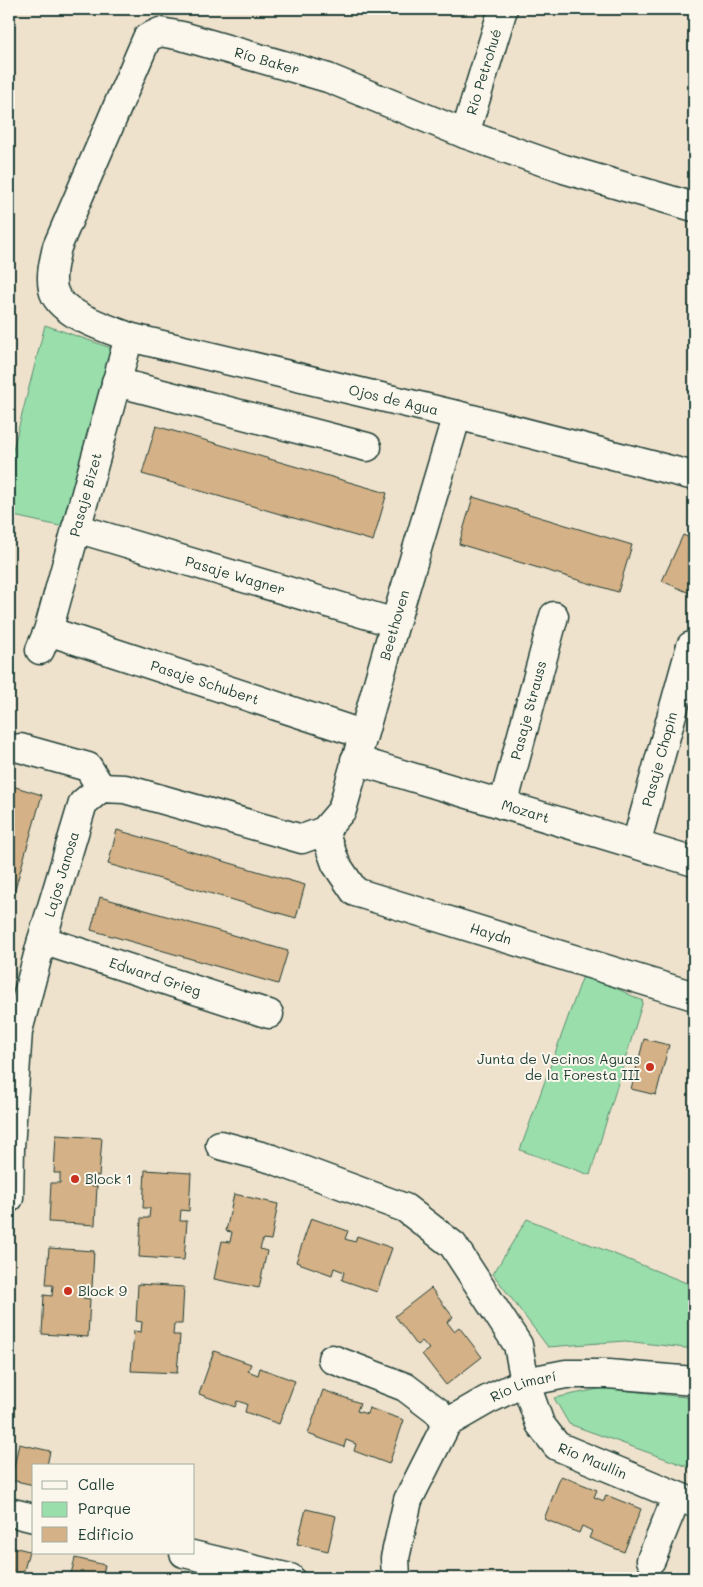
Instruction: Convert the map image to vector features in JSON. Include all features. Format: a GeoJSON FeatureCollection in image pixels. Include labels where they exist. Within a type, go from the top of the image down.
{"type":"FeatureCollection","features":[{"type":"Feature","properties":{"kind":"street","name":"Río Petrohué"},"geometry":{"type":"LineString","coordinates":[[465,134],[503,9]]}},
{"type":"Feature","properties":{"kind":"street","name":"Río Baker"},"geometry":{"type":"LineString","coordinates":[[94,323],[66,309],[53,291],[52,272],[58,247],[147,38],[160,32],[182,36],[328,78],[465,134],[564,169],[694,207]]}},
{"type":"Feature","properties":{"kind":"street","name":"Ojos de Agua"},"geometry":{"type":"LineString","coordinates":[[94,323],[129,336],[457,415],[694,476]]}},
{"type":"Feature","properties":{"kind":"street","name":"Pasaje Bizet"},"geometry":{"type":"LineString","coordinates":[[44,641],[129,336]]}},
{"type":"Feature","properties":{"kind":"street"},"geometry":{"type":"LineString","coordinates":[[116,382],[366,447]]}},
{"type":"Feature","properties":{"kind":"street","name":"Beethoven"},"geometry":{"type":"LineString","coordinates":[[324,831],[342,810],[457,415]]}},
{"type":"Feature","properties":{"kind":"street","name":"Pasaje Wagner"},"geometry":{"type":"LineString","coordinates":[[76,528],[395,623]]}},
{"type":"Feature","properties":{"kind":"street","name":"Pasaje Strauss"},"geometry":{"type":"LineString","coordinates":[[503,805],[554,616]]}},
{"type":"Feature","properties":{"kind":"street","name":"Pasaje Schubert"},"geometry":{"type":"LineString","coordinates":[[44,641],[359,747]]}},
{"type":"Feature","properties":{"kind":"street","name":"Pasaje Chopin"},"geometry":{"type":"LineString","coordinates":[[636,844],[691,646]]}},
{"type":"Feature","properties":{"kind":"street","name":"Mozart"},"geometry":{"type":"LineString","coordinates":[[359,747],[503,805],[694,862]]}},
{"type":"Feature","properties":{"kind":"street"},"geometry":{"type":"LineString","coordinates":[[20,748],[88,767],[101,788],[125,789],[302,839],[324,831]]}},
{"type":"Feature","properties":{"kind":"street","name":"Lajos Janosa"},"geometry":{"type":"LineString","coordinates":[[9,1198],[10,1148],[18,1031],[42,940],[83,802],[101,788]]}},
{"type":"Feature","properties":{"kind":"street","name":"Haydn"},"geometry":{"type":"LineString","coordinates":[[324,831],[336,864],[355,892],[694,996]]}},
{"type":"Feature","properties":{"kind":"street","name":"Edward Grieg"},"geometry":{"type":"LineString","coordinates":[[42,940],[269,1014]]}},
{"type":"Feature","properties":{"kind":"street","name":"Río Maullin"},"geometry":{"type":"LineString","coordinates":[[220,1145],[272,1159],[405,1208],[453,1245],[518,1345],[525,1382],[540,1424],[557,1446],[686,1499]]}},
{"type":"Feature","properties":{"kind":"street"},"geometry":{"type":"LineString","coordinates":[[332,1359],[405,1387],[438,1412],[447,1423],[408,1500],[395,1558],[396,1578]]}},
{"type":"Feature","properties":{"kind":"street","name":"Río Limarí"},"geometry":{"type":"LineString","coordinates":[[447,1423],[487,1400],[525,1382],[566,1374],[608,1374],[694,1381]]}},
{"type":"Feature","properties":{"kind":"street"},"geometry":{"type":"LineString","coordinates":[[652,1560],[686,1499]]}},
{"type":"Feature","properties":{"kind":"street"},"geometry":{"type":"LineString","coordinates":[[9,1512],[32,1518]]}},
{"type":"Feature","properties":{"kind":"street"},"geometry":{"type":"LineString","coordinates":[[188,1554],[290,1578]]}},
{"type":"Feature","properties":{"kind":"green space"},"geometry":{"type":"Polygon","coordinates":[[[45,325],[111,348],[64,527],[9,515],[9,465],[45,325]]]}},
{"type":"Feature","properties":{"kind":"green space"},"geometry":{"type":"Polygon","coordinates":[[[584,973],[643,1001],[590,1175],[520,1150],[584,973]]]}},
{"type":"Feature","properties":{"kind":"green space"},"geometry":{"type":"Polygon","coordinates":[[[527,1219],[694,1286],[694,1349],[625,1341],[548,1347],[493,1274],[527,1219]]]}},
{"type":"Feature","properties":{"kind":"green space"},"geometry":{"type":"Polygon","coordinates":[[[603,1388],[694,1398],[694,1469],[569,1424],[554,1398],[603,1388]]]}},
{"type":"Feature","properties":{"kind":"building"},"geometry":{"type":"Polygon","coordinates":[[[156,426],[387,493],[373,541],[142,474],[156,426]]]}},
{"type":"Feature","properties":{"kind":"building"},"geometry":{"type":"Polygon","coordinates":[[[473,497],[632,545],[618,592],[459,544],[473,497]]]}},
{"type":"Feature","properties":{"kind":"building"},"geometry":{"type":"Polygon","coordinates":[[[683,535],[694,540],[694,595],[662,581],[683,535]]]}},
{"type":"Feature","properties":{"kind":"building"},"geometry":{"type":"Polygon","coordinates":[[[9,785],[42,795],[9,910],[9,785]]]}},
{"type":"Feature","properties":{"kind":"building"},"geometry":{"type":"Polygon","coordinates":[[[117,830],[305,885],[296,918],[108,864],[117,830]]]}},
{"type":"Feature","properties":{"kind":"building"},"geometry":{"type":"Polygon","coordinates":[[[100,897],[288,951],[278,984],[91,930],[100,897]]]}},
{"type":"Feature","properties":{"kind":"building","name":"Junta de Vecinos Aguas de la Foresta III"},"geometry":{"type":"Polygon","coordinates":[[[644,1039],[669,1045],[656,1095],[631,1089],[644,1039]]]}},
{"type":"Feature","properties":{"kind":"building","name":"Block 1"},"geometry":{"type":"Polygon","coordinates":[[[56,1135],[102,1138],[99,1176],[91,1175],[91,1186],[97,1186],[95,1225],[49,1222],[51,1183],[60,1183],[60,1173],[54,1173],[56,1135]]]}},
{"type":"Feature","properties":{"kind":"building"},"geometry":{"type":"Polygon","coordinates":[[[145,1170],[191,1173],[189,1211],[181,1210],[180,1221],[187,1221],[184,1260],[139,1257],[141,1218],[149,1218],[150,1208],[143,1208],[145,1170]]]}},
{"type":"Feature","properties":{"kind":"building"},"geometry":{"type":"Polygon","coordinates":[[[234,1194],[278,1204],[271,1240],[263,1239],[260,1249],[267,1251],[259,1288],[214,1279],[222,1241],[230,1242],[232,1232],[226,1231],[234,1194]]]}},
{"type":"Feature","properties":{"kind":"building"},"geometry":{"type":"Polygon","coordinates":[[[311,1218],[348,1231],[345,1239],[355,1242],[357,1236],[392,1248],[377,1292],[342,1280],[344,1272],[334,1268],[332,1275],[296,1262],[311,1218]]]}},
{"type":"Feature","properties":{"kind":"building","name":"Block 9"},"geometry":{"type":"Polygon","coordinates":[[[49,1248],[94,1251],[92,1288],[84,1287],[83,1298],[90,1299],[88,1337],[42,1334],[44,1295],[52,1296],[53,1285],[46,1285],[49,1248]]]}},
{"type":"Feature","properties":{"kind":"building"},"geometry":{"type":"Polygon","coordinates":[[[138,1284],[184,1287],[182,1324],[174,1324],[173,1335],[180,1335],[177,1373],[131,1371],[134,1331],[141,1332],[142,1322],[136,1321],[138,1284]]]}},
{"type":"Feature","properties":{"kind":"building"},"geometry":{"type":"Polygon","coordinates":[[[431,1288],[453,1317],[447,1322],[454,1331],[459,1327],[482,1357],[446,1385],[422,1354],[429,1349],[422,1341],[417,1345],[395,1316],[431,1288]]]}},
{"type":"Feature","properties":{"kind":"building"},"geometry":{"type":"Polygon","coordinates":[[[214,1351],[251,1364],[248,1371],[258,1375],[260,1368],[295,1381],[279,1424],[245,1412],[247,1404],[237,1401],[235,1407],[199,1394],[214,1351]]]}},
{"type":"Feature","properties":{"kind":"building"},"geometry":{"type":"Polygon","coordinates":[[[323,1390],[360,1403],[357,1411],[367,1414],[369,1408],[404,1420],[389,1464],[354,1451],[356,1444],[346,1440],[344,1447],[308,1434],[323,1390]]]}},
{"type":"Feature","properties":{"kind":"building"},"geometry":{"type":"Polygon","coordinates":[[[19,1444],[50,1451],[47,1464],[32,1464],[32,1485],[11,1480],[19,1444]]]}},
{"type":"Feature","properties":{"kind":"building"},"geometry":{"type":"Polygon","coordinates":[[[561,1476],[597,1490],[594,1497],[604,1501],[606,1495],[641,1509],[624,1552],[589,1538],[592,1531],[582,1526],[579,1533],[544,1519],[561,1476]]]}},
{"type":"Feature","properties":{"kind":"building"},"geometry":{"type":"Polygon","coordinates":[[[306,1509],[336,1516],[328,1551],[297,1544],[306,1509]]]}},
{"type":"Feature","properties":{"kind":"building"},"geometry":{"type":"Polygon","coordinates":[[[9,1546],[29,1551],[22,1578],[9,1578],[9,1546]]]}},
{"type":"Feature","properties":{"kind":"building"},"geometry":{"type":"Polygon","coordinates":[[[75,1558],[105,1565],[102,1578],[70,1578],[75,1558]]]}},
{"type":"Feature","properties":{"kind":"place","name":"Junta de Vecinos Aguas de la Foresta III"},"geometry":{"type":"Point","coordinates":[650,1067]}},
{"type":"Feature","properties":{"kind":"place","name":"Block 1"},"geometry":{"type":"Point","coordinates":[75,1179]}},
{"type":"Feature","properties":{"kind":"place","name":"Block 9"},"geometry":{"type":"Point","coordinates":[68,1291]}}]}
